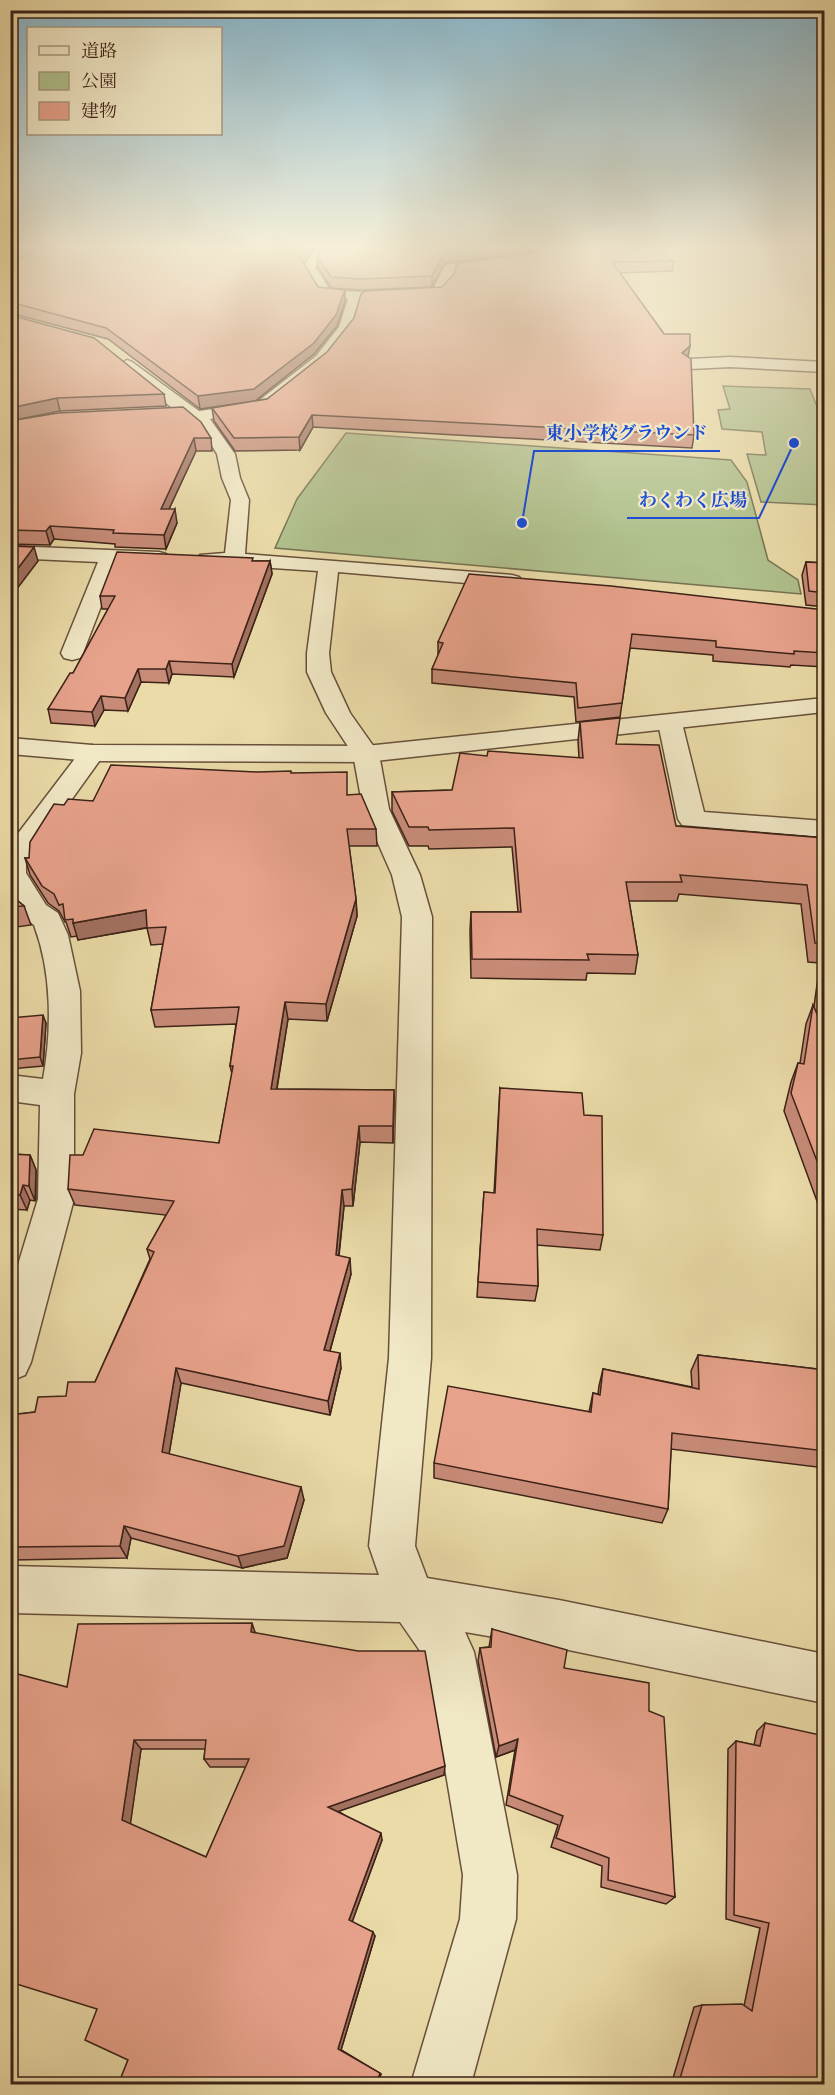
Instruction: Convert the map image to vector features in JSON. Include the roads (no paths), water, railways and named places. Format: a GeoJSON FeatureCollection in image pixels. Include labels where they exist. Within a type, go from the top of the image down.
{"type":"FeatureCollection","features":[{"type":"Feature","properties":{"kind":"street"},"geometry":{"type":"LineString","coordinates":[[161,414],[193,414],[261,407],[321,359],[334,343]]}},
{"type":"Feature","properties":{"kind":"street"},"geometry":{"type":"LineString","coordinates":[[118,357],[193,414],[210,430],[226,454],[231,478],[240,500],[235,558]]}},
{"type":"Feature","properties":{"kind":"street"},"geometry":{"type":"LineString","coordinates":[[690,364],[730,362],[825,367]]}},
{"type":"Feature","properties":{"kind":"street"},"geometry":{"type":"LineString","coordinates":[[10,552],[235,558],[536,583]]}},
{"type":"Feature","properties":{"kind":"street"},"geometry":{"type":"LineString","coordinates":[[72,653],[110,556]]}},
{"type":"Feature","properties":{"kind":"street"},"geometry":{"type":"LineString","coordinates":[[329,565],[318,653],[319,672],[338,713],[366,754],[376,809],[406,875],[417,917],[410,1358],[392,1546],[412,1599],[450,1652],[490,1875],[488,1919],[441,2085]]}},
{"type":"Feature","properties":{"kind":"street"},"geometry":{"type":"LineString","coordinates":[[10,746],[92,753],[366,754],[825,705]]}},
{"type":"Feature","properties":{"kind":"street"},"geometry":{"type":"LineString","coordinates":[[670,723],[692,819],[825,829]]}},
{"type":"Feature","properties":{"kind":"street"},"geometry":{"type":"LineString","coordinates":[[10,1362],[56,1200],[57,1094],[64,1053],[64,991],[53,935],[47,920],[36,912],[12,873],[12,862],[92,753]]}},
{"type":"Feature","properties":{"kind":"street"},"geometry":{"type":"LineString","coordinates":[[10,1088],[57,1094]]}},
{"type":"Feature","properties":{"kind":"street"},"geometry":{"type":"LineString","coordinates":[[10,1589],[412,1599],[559,1624],[825,1678]]}},
{"type":"Feature","properties":{"kind":"place","name":"わくわく広場"},"geometry":{"type":"Point","coordinates":[794,443]}},
{"type":"Feature","properties":{"kind":"place","name":"東小学校グラウンド"},"geometry":{"type":"Point","coordinates":[522,523]}}]}
